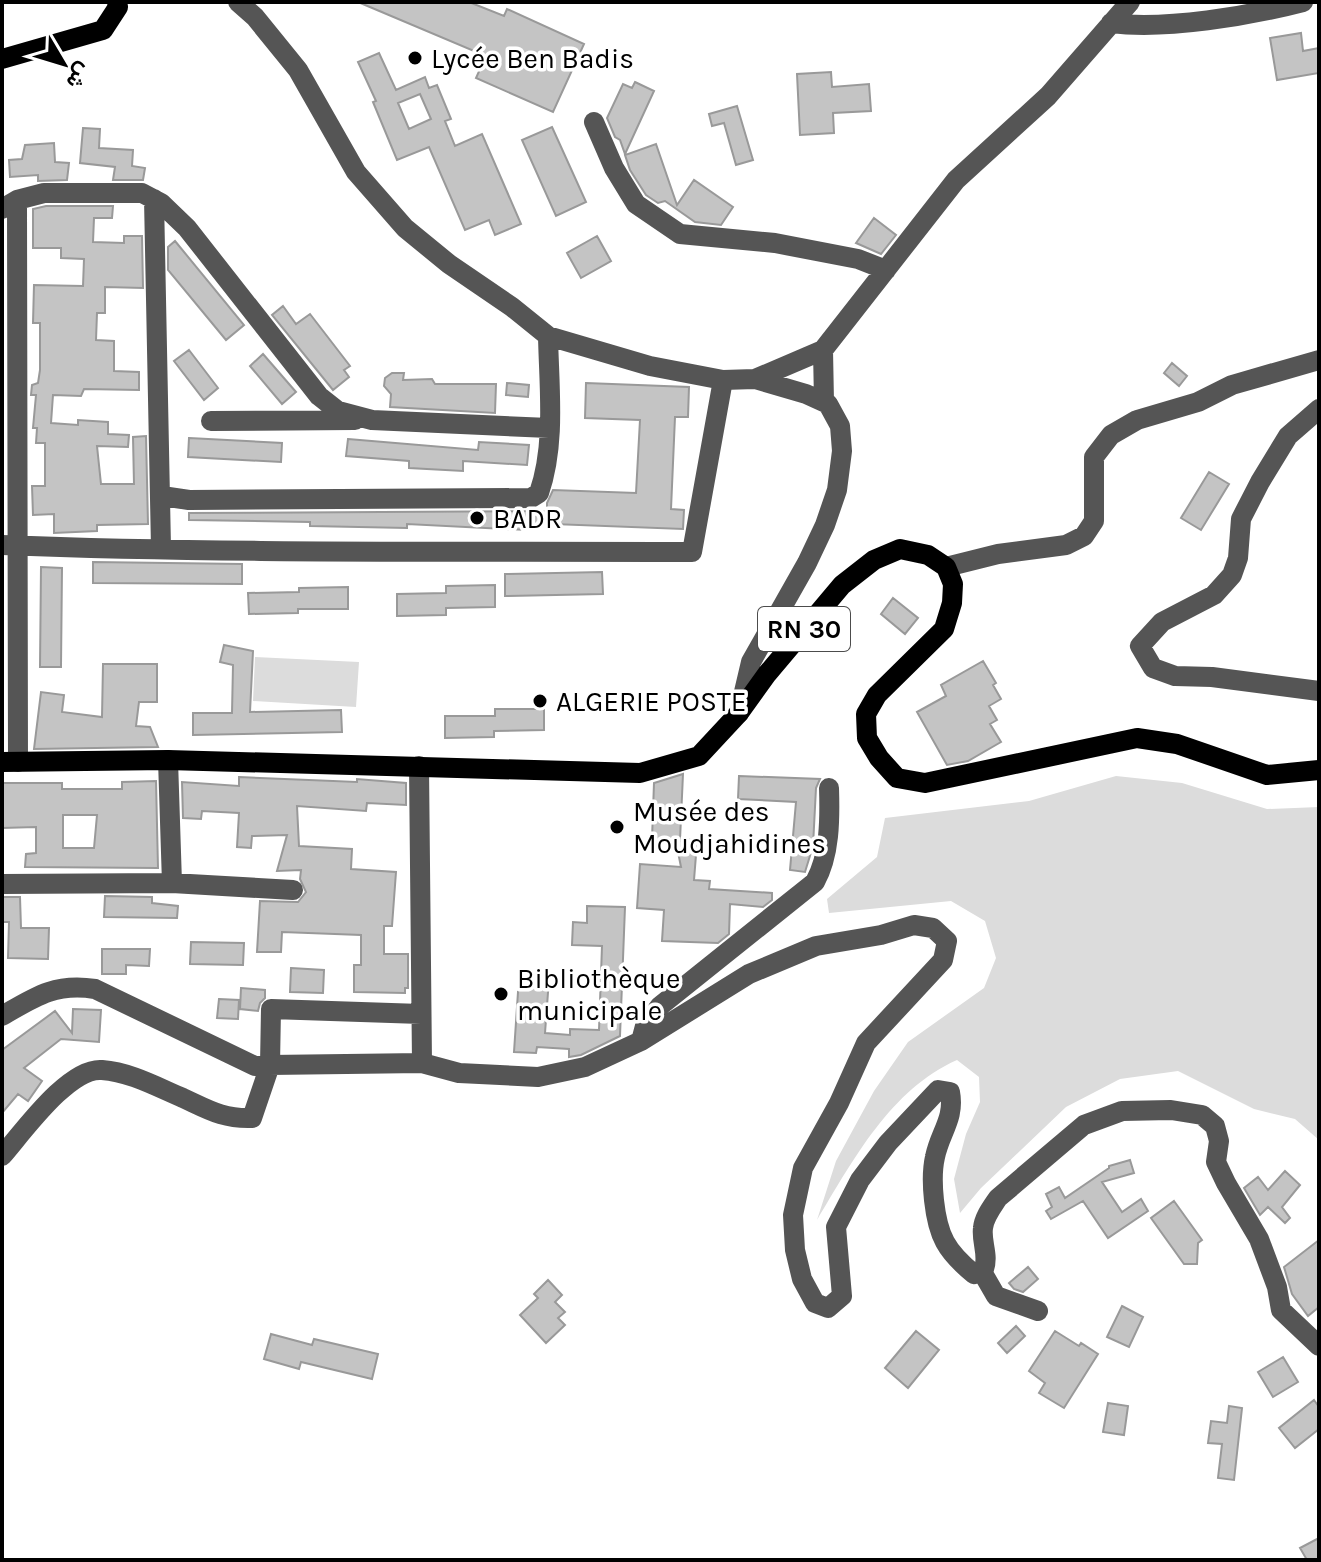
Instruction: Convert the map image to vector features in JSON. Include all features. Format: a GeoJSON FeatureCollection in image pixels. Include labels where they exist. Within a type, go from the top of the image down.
{"type":"FeatureCollection","features":[{"type":"Feature","properties":{"kind":"main road"},"geometry":{"type":"LineString","coordinates":[[2,59],[103,30],[118,7],[117,2]]}},
{"type":"Feature","properties":{"kind":"main road","name":"RN 30"},"geometry":{"type":"LineString","coordinates":[[10,762],[168,760],[640,773],[699,756],[739,713],[767,674],[842,585],[874,560],[900,549],[928,555],[946,567]]}},
{"type":"Feature","properties":{"kind":"main road"},"geometry":{"type":"LineString","coordinates":[[946,567],[953,584],[952,603],[944,629],[877,695],[866,714],[867,738],[897,778],[925,783],[1137,738],[1177,744],[1267,775],[1319,770]]}},
{"type":"Feature","properties":{"kind":"street"},"geometry":{"type":"LineString","coordinates":[[238,2],[255,17],[298,70],[356,172],[405,228],[548,336],[650,366],[723,380],[755,379],[828,404],[840,426],[842,451],[837,490],[807,563],[751,662],[739,713]]}},
{"type":"Feature","properties":{"kind":"street"},"geometry":{"type":"LineString","coordinates":[[755,379],[823,350],[956,180],[1048,96],[1130,2]]}},
{"type":"Feature","properties":{"kind":"street"},"geometry":{"type":"LineString","coordinates":[[1111,23],[1141,27],[1270,11],[1303,2]]}},
{"type":"Feature","properties":{"kind":"street"},"geometry":{"type":"LineString","coordinates":[[594,122],[614,168],[636,204],[680,234],[775,243],[858,259],[886,270]]}},
{"type":"Feature","properties":{"kind":"street"},"geometry":{"type":"LineString","coordinates":[[10,762],[10,205],[44,193],[142,193],[154,199],[187,228],[319,396],[338,411],[372,420]]}},
{"type":"Feature","properties":{"kind":"street"},"geometry":{"type":"LineString","coordinates":[[154,199],[161,548]]}},
{"type":"Feature","properties":{"kind":"street"},"geometry":{"type":"LineString","coordinates":[[162,496],[189,500],[531,498],[539,493],[544,480],[549,428],[548,336]]}},
{"type":"Feature","properties":{"kind":"street"},"geometry":{"type":"LineString","coordinates":[[823,350],[824,402]]}},
{"type":"Feature","properties":{"kind":"street"},"geometry":{"type":"LineString","coordinates":[[946,567],[998,554],[1066,545],[1075,541],[1084,536],[1094,521],[1094,457],[1111,435],[1137,420],[1198,402],[1232,385],[1319,360]]}},
{"type":"Feature","properties":{"kind":"street"},"geometry":{"type":"LineString","coordinates":[[10,546],[438,553],[530,550],[692,552],[723,380]]}},
{"type":"Feature","properties":{"kind":"street"},"geometry":{"type":"LineString","coordinates":[[1319,409],[1288,436],[1260,482],[1241,519],[1238,558],[1232,575],[1214,595],[1162,622],[1140,646],[1153,668],[1175,676],[1212,677],[1319,691]]}},
{"type":"Feature","properties":{"kind":"street"},"geometry":{"type":"LineString","coordinates":[[211,421],[372,420],[549,428]]}},
{"type":"Feature","properties":{"kind":"street"},"geometry":{"type":"LineString","coordinates":[[168,760],[172,883]]}},
{"type":"Feature","properties":{"kind":"street"},"geometry":{"type":"LineString","coordinates":[[419,766],[422,1063]]}},
{"type":"Feature","properties":{"kind":"street"},"geometry":{"type":"LineString","coordinates":[[641,1041],[645,1026],[660,1006],[815,882],[821,872],[830,819],[829,788]]}},
{"type":"Feature","properties":{"kind":"street"},"geometry":{"type":"LineString","coordinates":[[2,884],[172,883],[293,890]]}},
{"type":"Feature","properties":{"kind":"street"},"geometry":{"type":"LineString","coordinates":[[2,1016],[35,996],[55,988],[75,986],[95,989],[255,1066],[422,1063],[459,1073],[538,1077],[585,1067],[641,1041],[749,974],[816,946],[881,935],[914,925],[933,928],[947,941],[943,960],[866,1043],[839,1103],[803,1168],[793,1215],[795,1250],[802,1279],[815,1303],[828,1308],[842,1296],[836,1227],[869,1168],[938,1090],[950,1092],[953,1108],[935,1157],[934,1200],[943,1240],[956,1258],[974,1274],[986,1262],[982,1229],[987,1214],[998,1198],[1084,1125],[1122,1111],[1171,1110],[1202,1115],[1215,1126],[1219,1141],[1216,1162],[1259,1239],[1277,1287],[1281,1310],[1319,1346]]}},
{"type":"Feature","properties":{"kind":"street"},"geometry":{"type":"LineString","coordinates":[[2,1156],[49,1103],[81,1074],[100,1070],[138,1079],[230,1119],[252,1118],[270,1065],[271,1009],[421,1014]]}},
{"type":"Feature","properties":{"kind":"street"},"geometry":{"type":"LineString","coordinates":[[981,1270],[996,1296],[1038,1311]]}},
{"type":"Feature","properties":{"kind":"shaded area"},"geometry":{"type":"Polygon","coordinates":[[[255,657],[359,662],[356,707],[253,701],[255,657]]]}},
{"type":"Feature","properties":{"kind":"shaded area"},"geometry":{"type":"Polygon","coordinates":[[[1116,776],[1182,783],[1267,809],[1319,807],[1319,1140],[1295,1119],[1254,1109],[1178,1071],[1120,1079],[1066,1107],[981,1188],[960,1213],[954,1179],[966,1134],[980,1102],[979,1077],[957,1060],[912,1089],[893,1108],[860,1151],[817,1220],[836,1161],[874,1091],[908,1042],[984,988],[996,958],[985,921],[951,901],[829,913],[827,899],[877,857],[885,818],[1029,801],[1116,776]]]}},
{"type":"Feature","properties":{"kind":"building"},"geometry":{"type":"Polygon","coordinates":[[[358,2],[469,2],[504,16],[507,9],[584,44],[553,112],[476,78],[486,56],[358,2]]]}},
{"type":"Feature","properties":{"kind":"building"},"geometry":{"type":"Polygon","coordinates":[[[1301,33],[1303,51],[1319,48],[1319,73],[1277,80],[1270,38],[1301,33]]]}},
{"type":"Feature","properties":{"kind":"building"},"geometry":{"type":"Polygon","coordinates":[[[379,53],[396,90],[425,77],[429,88],[437,85],[451,119],[445,121],[455,146],[482,134],[521,224],[495,235],[489,220],[465,230],[429,147],[397,160],[358,62],[379,53]],[[420,94],[398,103],[409,129],[431,119],[420,94]]]}},
{"type":"Feature","properties":{"kind":"building"},"geometry":{"type":"Polygon","coordinates":[[[831,72],[832,87],[869,84],[871,111],[833,113],[834,133],[800,135],[797,74],[831,72]]]}},
{"type":"Feature","properties":{"kind":"building"},"geometry":{"type":"Polygon","coordinates":[[[635,82],[654,91],[625,154],[607,118],[623,84],[632,88],[635,82]]]}},
{"type":"Feature","properties":{"kind":"building"},"geometry":{"type":"Polygon","coordinates":[[[737,106],[753,160],[736,165],[724,123],[712,126],[709,114],[737,106]]]}},
{"type":"Feature","properties":{"kind":"building"},"geometry":{"type":"Polygon","coordinates":[[[552,127],[586,202],[556,216],[522,140],[552,127]]]}},
{"type":"Feature","properties":{"kind":"building"},"geometry":{"type":"Polygon","coordinates":[[[83,128],[100,129],[99,148],[133,150],[132,166],[145,168],[143,180],[113,180],[115,167],[80,163],[83,128]]]}},
{"type":"Feature","properties":{"kind":"building"},"geometry":{"type":"Polygon","coordinates":[[[54,143],[55,162],[69,163],[67,180],[38,181],[38,175],[10,177],[9,160],[22,159],[25,145],[54,143]]]}},
{"type":"Feature","properties":{"kind":"building"},"geometry":{"type":"Polygon","coordinates":[[[656,144],[677,205],[694,180],[733,207],[721,225],[695,222],[665,201],[658,203],[646,195],[630,170],[625,155],[656,144]]]}},
{"type":"Feature","properties":{"kind":"building"},"geometry":{"type":"Polygon","coordinates":[[[46,206],[113,206],[112,218],[94,218],[93,242],[124,243],[124,236],[142,236],[143,288],[105,287],[105,313],[97,313],[96,340],[114,341],[114,371],[139,372],[139,390],[84,389],[81,396],[53,395],[51,423],[78,425],[78,420],[108,422],[108,434],[129,435],[128,447],[97,446],[101,484],[134,484],[133,437],[146,436],[148,524],[97,525],[97,531],[54,533],[54,514],[33,515],[32,486],[45,486],[45,443],[36,443],[37,428],[33,428],[36,395],[31,395],[32,385],[38,383],[40,370],[40,323],[33,323],[34,285],[83,286],[84,259],[61,258],[61,248],[33,248],[33,209],[46,206]]]}},
{"type":"Feature","properties":{"kind":"building"},"geometry":{"type":"Polygon","coordinates":[[[874,218],[896,235],[881,254],[856,243],[874,218]]]}},
{"type":"Feature","properties":{"kind":"building"},"geometry":{"type":"Polygon","coordinates":[[[597,236],[611,261],[581,278],[567,253],[597,236]]]}},
{"type":"Feature","properties":{"kind":"building"},"geometry":{"type":"Polygon","coordinates":[[[175,241],[244,325],[226,340],[168,270],[168,247],[175,241]]]}},
{"type":"Feature","properties":{"kind":"building"},"geometry":{"type":"Polygon","coordinates":[[[283,306],[296,324],[310,314],[350,366],[344,370],[349,377],[333,390],[272,315],[283,306]]]}},
{"type":"Feature","properties":{"kind":"building"},"geometry":{"type":"Polygon","coordinates":[[[189,350],[218,388],[204,400],[174,361],[189,350]]]}},
{"type":"Feature","properties":{"kind":"building"},"geometry":{"type":"Polygon","coordinates":[[[263,354],[296,392],[282,404],[250,366],[263,354]]]}},
{"type":"Feature","properties":{"kind":"building"},"geometry":{"type":"Polygon","coordinates":[[[1172,363],[1187,376],[1179,386],[1164,373],[1172,363]]]}},
{"type":"Feature","properties":{"kind":"building"},"geometry":{"type":"Polygon","coordinates":[[[392,373],[404,373],[403,380],[432,379],[435,384],[496,384],[495,413],[390,407],[391,394],[384,386],[385,378],[392,373]]]}},
{"type":"Feature","properties":{"kind":"building"},"geometry":{"type":"Polygon","coordinates":[[[507,383],[529,385],[528,397],[506,395],[507,383]]]}},
{"type":"Feature","properties":{"kind":"building"},"geometry":{"type":"Polygon","coordinates":[[[586,383],[689,387],[688,417],[675,417],[671,509],[684,510],[683,529],[527,523],[527,530],[407,524],[407,528],[310,526],[310,522],[189,520],[189,513],[547,511],[553,490],[636,493],[640,420],[585,418],[586,383]]]}},
{"type":"Feature","properties":{"kind":"building"},"geometry":{"type":"Polygon","coordinates":[[[189,438],[282,443],[281,462],[188,457],[189,438]]]}},
{"type":"Feature","properties":{"kind":"building"},"geometry":{"type":"Polygon","coordinates":[[[348,439],[478,450],[479,442],[529,445],[527,465],[463,461],[463,471],[409,468],[409,461],[346,456],[348,439]]]}},
{"type":"Feature","properties":{"kind":"building"},"geometry":{"type":"Polygon","coordinates":[[[1209,472],[1229,484],[1201,530],[1181,518],[1209,472]]]}},
{"type":"Feature","properties":{"kind":"building"},"geometry":{"type":"Polygon","coordinates":[[[93,562],[242,564],[242,584],[93,583],[93,562]]]}},
{"type":"Feature","properties":{"kind":"building"},"geometry":{"type":"Polygon","coordinates":[[[41,567],[62,568],[61,667],[40,667],[41,567]]]}},
{"type":"Feature","properties":{"kind":"building"},"geometry":{"type":"Polygon","coordinates":[[[602,572],[603,594],[505,596],[505,574],[602,572]]]}},
{"type":"Feature","properties":{"kind":"building"},"geometry":{"type":"Polygon","coordinates":[[[495,585],[495,607],[446,608],[446,615],[397,616],[397,594],[446,593],[446,586],[495,585]]]}},
{"type":"Feature","properties":{"kind":"building"},"geometry":{"type":"Polygon","coordinates":[[[348,587],[348,609],[298,609],[298,613],[249,614],[248,593],[348,587]]]}},
{"type":"Feature","properties":{"kind":"building"},"geometry":{"type":"Polygon","coordinates":[[[893,598],[918,618],[905,634],[881,614],[893,598]]]}},
{"type":"Feature","properties":{"kind":"building"},"geometry":{"type":"Polygon","coordinates":[[[224,645],[253,651],[250,712],[341,710],[342,732],[193,735],[193,713],[232,713],[233,665],[220,662],[224,645]]]}},
{"type":"Feature","properties":{"kind":"building"},"geometry":{"type":"Polygon","coordinates":[[[983,661],[1001,699],[989,706],[997,720],[990,724],[1001,742],[968,761],[947,765],[917,712],[946,696],[941,685],[983,661]]]}},
{"type":"Feature","properties":{"kind":"building"},"geometry":{"type":"Polygon","coordinates":[[[103,664],[157,664],[157,702],[139,702],[136,726],[150,727],[158,747],[34,749],[41,692],[64,695],[62,712],[102,717],[103,664]]]}},
{"type":"Feature","properties":{"kind":"building"},"geometry":{"type":"Polygon","coordinates":[[[495,709],[544,709],[544,730],[494,731],[494,737],[445,738],[445,716],[495,716],[495,709]]]}},
{"type":"Feature","properties":{"kind":"building"},"geometry":{"type":"Polygon","coordinates":[[[683,774],[680,840],[652,839],[654,783],[683,774]]]}},
{"type":"Feature","properties":{"kind":"building"},"geometry":{"type":"Polygon","coordinates":[[[739,776],[820,779],[816,788],[813,846],[805,872],[790,870],[796,802],[738,799],[739,776]]]}},
{"type":"Feature","properties":{"kind":"building"},"geometry":{"type":"Polygon","coordinates":[[[239,777],[406,783],[406,805],[367,803],[366,811],[297,806],[299,846],[352,849],[351,869],[396,872],[392,926],[384,926],[384,954],[408,954],[408,988],[405,988],[405,993],[354,992],[354,965],[361,965],[361,935],[282,932],[281,952],[257,952],[260,901],[298,902],[306,892],[300,879],[301,870],[277,871],[287,835],[252,836],[251,848],[237,847],[239,813],[202,811],[201,819],[183,818],[182,782],[239,786],[239,777]]]}},
{"type":"Feature","properties":{"kind":"building"},"geometry":{"type":"Polygon","coordinates":[[[156,781],[158,868],[25,867],[26,854],[36,853],[36,827],[2,828],[2,783],[62,783],[62,789],[122,789],[122,782],[156,781]],[[63,815],[63,848],[94,848],[97,815],[63,815]]]}},
{"type":"Feature","properties":{"kind":"building"},"geometry":{"type":"Polygon","coordinates":[[[708,836],[711,853],[696,855],[694,880],[710,881],[709,889],[772,893],[772,900],[763,907],[730,904],[729,934],[718,943],[662,941],[664,910],[637,908],[640,864],[681,867],[676,842],[708,836]]]}},
{"type":"Feature","properties":{"kind":"building"},"geometry":{"type":"Polygon","coordinates":[[[105,896],[152,897],[152,903],[178,906],[177,918],[104,917],[105,896]]]}},
{"type":"Feature","properties":{"kind":"building"},"geometry":{"type":"Polygon","coordinates":[[[2,897],[20,897],[21,928],[49,928],[48,959],[8,958],[9,922],[2,922],[2,897]]]}},
{"type":"Feature","properties":{"kind":"building"},"geometry":{"type":"Polygon","coordinates":[[[587,906],[625,907],[620,1036],[581,1055],[569,1057],[569,1049],[537,1047],[536,1053],[514,1052],[519,977],[549,979],[545,1033],[570,1035],[570,1029],[599,1030],[602,946],[572,945],[573,922],[587,923],[587,906]]]}},
{"type":"Feature","properties":{"kind":"building"},"geometry":{"type":"Polygon","coordinates":[[[191,942],[244,943],[243,965],[190,964],[191,942]]]}},
{"type":"Feature","properties":{"kind":"building"},"geometry":{"type":"Polygon","coordinates":[[[102,949],[150,949],[149,966],[126,965],[126,974],[102,974],[102,949]]]}},
{"type":"Feature","properties":{"kind":"building"},"geometry":{"type":"Polygon","coordinates":[[[291,968],[324,970],[323,993],[290,992],[291,968]]]}},
{"type":"Feature","properties":{"kind":"building"},"geometry":{"type":"Polygon","coordinates":[[[241,988],[265,990],[265,998],[258,1011],[240,1009],[241,988]]]}},
{"type":"Feature","properties":{"kind":"building"},"geometry":{"type":"Polygon","coordinates":[[[219,999],[239,1000],[238,1019],[217,1018],[219,999]]]}},
{"type":"Feature","properties":{"kind":"building"},"geometry":{"type":"Polygon","coordinates":[[[73,1009],[101,1010],[99,1042],[61,1039],[24,1068],[42,1081],[28,1101],[18,1094],[2,1113],[2,1050],[55,1011],[72,1033],[73,1009]]]}},
{"type":"Feature","properties":{"kind":"building"},"geometry":{"type":"Polygon","coordinates":[[[1130,1160],[1134,1173],[1102,1182],[1122,1212],[1141,1199],[1148,1211],[1108,1238],[1083,1201],[1051,1219],[1046,1211],[1052,1207],[1046,1194],[1059,1187],[1065,1198],[1109,1166],[1130,1160]]]}},
{"type":"Feature","properties":{"kind":"building"},"geometry":{"type":"Polygon","coordinates":[[[1285,1171],[1300,1185],[1282,1207],[1290,1218],[1285,1223],[1268,1207],[1260,1215],[1244,1188],[1258,1177],[1268,1190],[1285,1171]]]}},
{"type":"Feature","properties":{"kind":"building"},"geometry":{"type":"Polygon","coordinates":[[[1174,1201],[1202,1240],[1198,1243],[1197,1264],[1184,1264],[1151,1218],[1174,1201]]]}},
{"type":"Feature","properties":{"kind":"building"},"geometry":{"type":"Polygon","coordinates":[[[1319,1240],[1319,1307],[1308,1316],[1292,1294],[1284,1267],[1319,1240]]]}},
{"type":"Feature","properties":{"kind":"building"},"geometry":{"type":"Polygon","coordinates":[[[1028,1267],[1038,1279],[1023,1292],[1014,1289],[1009,1283],[1028,1267]]]}},
{"type":"Feature","properties":{"kind":"building"},"geometry":{"type":"Polygon","coordinates":[[[548,1280],[562,1295],[555,1302],[565,1312],[558,1318],[565,1325],[546,1343],[520,1315],[538,1298],[534,1294],[548,1280]]]}},
{"type":"Feature","properties":{"kind":"building"},"geometry":{"type":"Polygon","coordinates":[[[1122,1306],[1143,1317],[1129,1347],[1107,1337],[1122,1306]]]}},
{"type":"Feature","properties":{"kind":"building"},"geometry":{"type":"Polygon","coordinates":[[[1016,1326],[1025,1336],[1007,1353],[998,1343],[1016,1326]]]}},
{"type":"Feature","properties":{"kind":"building"},"geometry":{"type":"Polygon","coordinates":[[[916,1331],[939,1350],[908,1388],[885,1368],[916,1331]]]}},
{"type":"Feature","properties":{"kind":"building"},"geometry":{"type":"Polygon","coordinates":[[[1055,1331],[1098,1354],[1064,1408],[1039,1393],[1045,1383],[1029,1371],[1055,1331]]]}},
{"type":"Feature","properties":{"kind":"building"},"geometry":{"type":"Polygon","coordinates":[[[271,1334],[312,1345],[314,1339],[378,1354],[372,1379],[301,1362],[299,1369],[264,1359],[271,1334]]]}},
{"type":"Feature","properties":{"kind":"building"},"geometry":{"type":"Polygon","coordinates":[[[1283,1357],[1298,1382],[1273,1397],[1258,1372],[1283,1357]]]}},
{"type":"Feature","properties":{"kind":"building"},"geometry":{"type":"Polygon","coordinates":[[[1314,1400],[1319,1407],[1319,1429],[1295,1448],[1279,1428],[1314,1400]]]}},
{"type":"Feature","properties":{"kind":"building"},"geometry":{"type":"Polygon","coordinates":[[[1108,1403],[1128,1406],[1124,1435],[1103,1432],[1108,1403]]]}},
{"type":"Feature","properties":{"kind":"building"},"geometry":{"type":"Polygon","coordinates":[[[1229,1406],[1242,1408],[1234,1480],[1218,1478],[1222,1444],[1208,1443],[1211,1421],[1227,1423],[1229,1406]]]}},
{"type":"Feature","properties":{"kind":"building"},"geometry":{"type":"Polygon","coordinates":[[[1319,1538],[1319,1560],[1307,1560],[1300,1548],[1319,1538]]]}},
{"type":"Feature","properties":{"kind":"place","name":"Lycée Ben Badis"},"geometry":{"type":"Point","coordinates":[415,58]}},
{"type":"Feature","properties":{"kind":"place","name":"BADR"},"geometry":{"type":"Point","coordinates":[477,518]}},
{"type":"Feature","properties":{"kind":"place","name":"ALGERIE POSTE"},"geometry":{"type":"Point","coordinates":[540,701]}},
{"type":"Feature","properties":{"kind":"place","name":"Musée des Moudjahidines"},"geometry":{"type":"Point","coordinates":[617,827]}},
{"type":"Feature","properties":{"kind":"place","name":"Bibliothèque municipale"},"geometry":{"type":"Point","coordinates":[501,994]}}]}
